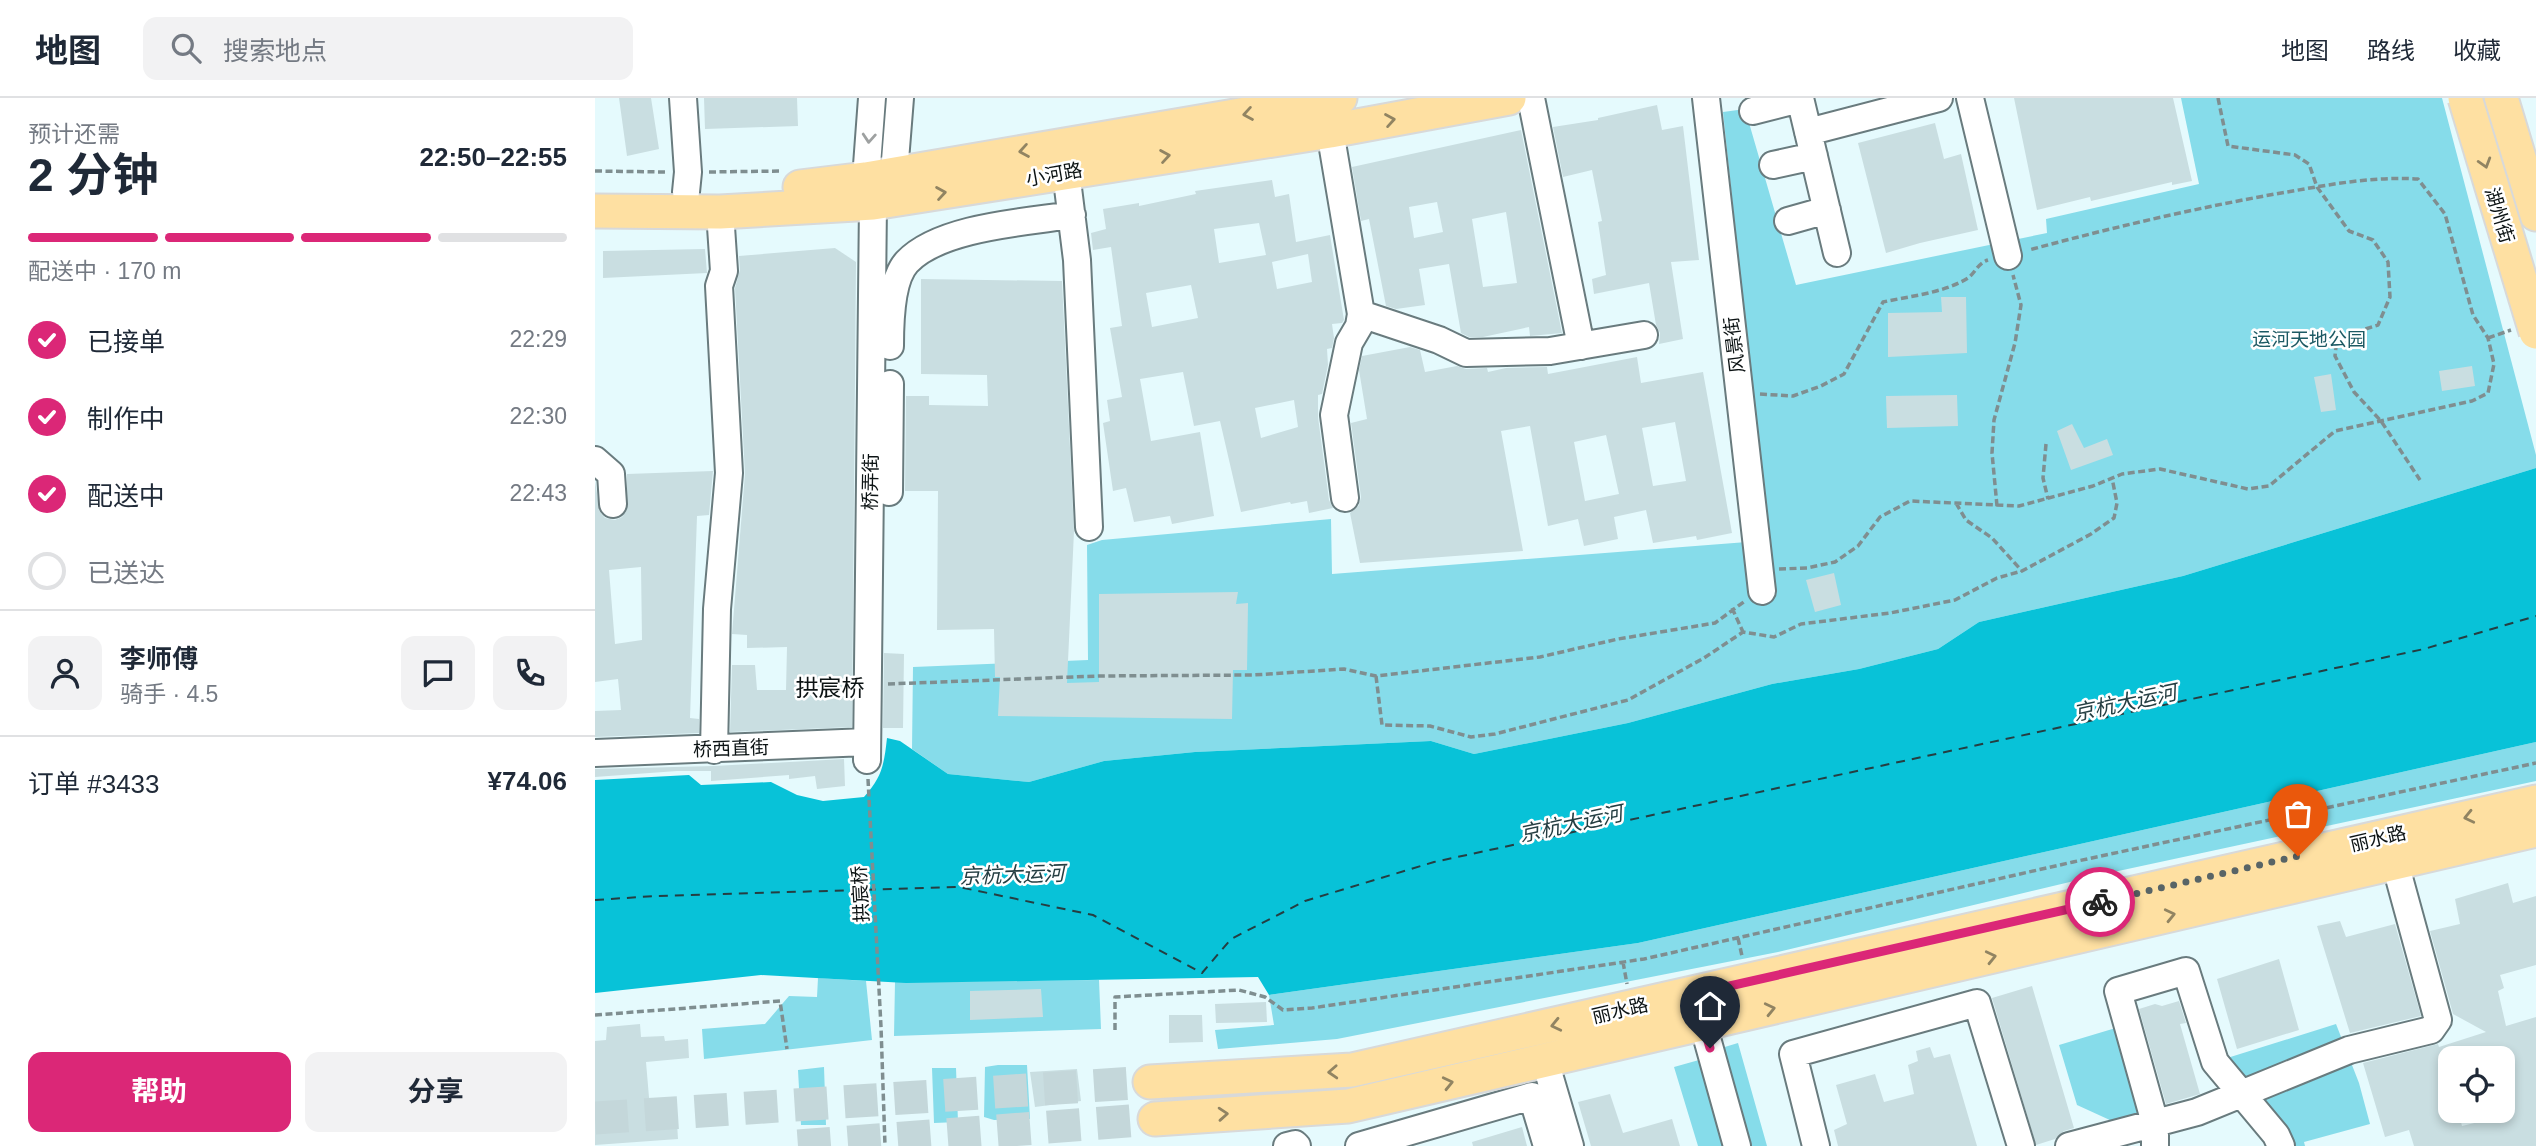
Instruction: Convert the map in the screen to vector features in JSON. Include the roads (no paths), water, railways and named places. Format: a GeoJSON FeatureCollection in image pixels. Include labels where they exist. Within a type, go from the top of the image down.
{"type":"FeatureCollection","features":[{"type":"Feature","properties":{"kind":"main road","name":"小河路"},"geometry":{"type":"LineString","coordinates":[[595,211],[720,212],[1340,98]]}},
{"type":"Feature","properties":{"kind":"main road","name":"小河路"},"geometry":{"type":"LineString","coordinates":[[595,193],[744,192],[1066,172],[1329,131],[1509,98]]}},
{"type":"Feature","properties":{"kind":"main road","name":"湖州街"},"geometry":{"type":"LineString","coordinates":[[2465,98],[2536,331]]}},
{"type":"Feature","properties":{"kind":"main road","name":"湖州街"},"geometry":{"type":"LineString","coordinates":[[2501,98],[2536,214]]}},
{"type":"Feature","properties":{"kind":"main road","name":"丽水路"},"geometry":{"type":"LineString","coordinates":[[1155,1119],[1348,1106],[1545,1060],[1699,1009],[2536,802]]}},
{"type":"Feature","properties":{"kind":"main road","name":"丽水路"},"geometry":{"type":"LineString","coordinates":[[1150,1082],[1352,1070],[1699,1009],[2395,863],[2536,830]]}},
{"type":"Feature","properties":{"kind":"street"},"geometry":{"type":"LineString","coordinates":[[683,98],[688,172],[685,192]]}},
{"type":"Feature","properties":{"kind":"street","name":"桥弄街"},"geometry":{"type":"LineString","coordinates":[[867,751],[878,185],[872,98]]}},
{"type":"Feature","properties":{"kind":"street","name":"桥弄街"},"geometry":{"type":"LineString","coordinates":[[878,185],[900,98]]}},
{"type":"Feature","properties":{"kind":"street"},"geometry":{"type":"LineString","coordinates":[[1531,98],[1581,346]]}},
{"type":"Feature","properties":{"kind":"street","name":"风景街"},"geometry":{"type":"LineString","coordinates":[[1706,98],[1761,580]]}},
{"type":"Feature","properties":{"kind":"street"},"geometry":{"type":"LineString","coordinates":[[1753,111],[1800,98],[1837,253]]}},
{"type":"Feature","properties":{"kind":"street"},"geometry":{"type":"LineString","coordinates":[[1773,165],[1811,144],[1939,98]]}},
{"type":"Feature","properties":{"kind":"street"},"geometry":{"type":"LineString","coordinates":[[1970,98],[2008,256]]}},
{"type":"Feature","properties":{"kind":"street"},"geometry":{"type":"LineString","coordinates":[[1329,131],[1361,314],[1359,326],[1349,343],[1333,415],[1345,498]]}},
{"type":"Feature","properties":{"kind":"street"},"geometry":{"type":"LineString","coordinates":[[1066,172],[1077,260],[1089,527]]}},
{"type":"Feature","properties":{"kind":"street"},"geometry":{"type":"LineString","coordinates":[[1788,221],[1827,211]]}},
{"type":"Feature","properties":{"kind":"street"},"geometry":{"type":"LineString","coordinates":[[714,750],[717,609],[729,474],[719,286],[724,271],[720,212]]}},
{"type":"Feature","properties":{"kind":"street"},"geometry":{"type":"LineString","coordinates":[[889,492],[890,317],[897,284],[906,263],[946,239],[974,230],[1072,215]]}},
{"type":"Feature","properties":{"kind":"street"},"geometry":{"type":"LineString","coordinates":[[1361,314],[1439,340],[1466,353],[1551,351],[1644,334]]}},
{"type":"Feature","properties":{"kind":"street"},"geometry":{"type":"LineString","coordinates":[[595,460],[611,474],[613,504]]}},
{"type":"Feature","properties":{"kind":"street","name":"桥西直街"},"geometry":{"type":"LineString","coordinates":[[595,753],[714,750],[867,751]]}},
{"type":"Feature","properties":{"kind":"street"},"geometry":{"type":"LineString","coordinates":[[2083,1144],[2155,1135],[2197,1112],[2349,1050],[2431,1030],[2438,1020],[2395,863]]}},
{"type":"Feature","properties":{"kind":"street"},"geometry":{"type":"LineString","coordinates":[[2155,1135],[2118,990],[2186,971],[2215,1062],[2276,1135],[2281,1146]]}},
{"type":"Feature","properties":{"kind":"street"},"geometry":{"type":"LineString","coordinates":[[1816,1146],[1793,1054],[1977,1003],[2021,1146]]}},
{"type":"Feature","properties":{"kind":"street"},"geometry":{"type":"LineString","coordinates":[[1699,1009],[1737,1146]]}},
{"type":"Feature","properties":{"kind":"street"},"geometry":{"type":"LineString","coordinates":[[1545,1060],[1570,1146]]}},
{"type":"Feature","properties":{"kind":"street"},"geometry":{"type":"LineString","coordinates":[[1359,1146],[1532,1096],[1547,1146]]}},
{"type":"Feature","properties":{"kind":"street"},"geometry":{"type":"LineString","coordinates":[[1287,1146],[1297,1146]]}},
{"type":"Feature","properties":{"kind":"water","name":"京杭大运河"},"geometry":{"type":"Polygon","coordinates":[[[2536,468],[2536,742],[1638,943],[1269,995],[1258,977],[906,983],[761,975],[595,993],[595,780],[689,775],[701,785],[771,782],[797,795],[823,801],[864,797],[881,770],[887,738],[900,741],[948,774],[1029,782],[1104,761],[1195,752],[1431,741],[1474,754],[1628,723],[1772,684],[1859,669],[1938,649],[1979,622],[2183,576],[2536,468]]]}},
{"type":"Feature","properties":{"kind":"tunnel"},"geometry":{"type":"LineString","coordinates":[[595,1118],[1150,1082]]}},
{"type":"Feature","properties":{"kind":"tunnel"},"geometry":{"type":"LineString","coordinates":[[798,1146],[1155,1119]]}},
{"type":"Feature","properties":{"kind":"district","name":"拱宸桥"},"geometry":{"type":"Point","coordinates":[830,688]}},
{"type":"Feature","properties":{"kind":"park label","name":"运河天地公园"},"geometry":{"type":"Point","coordinates":[2309,339]}}]}
